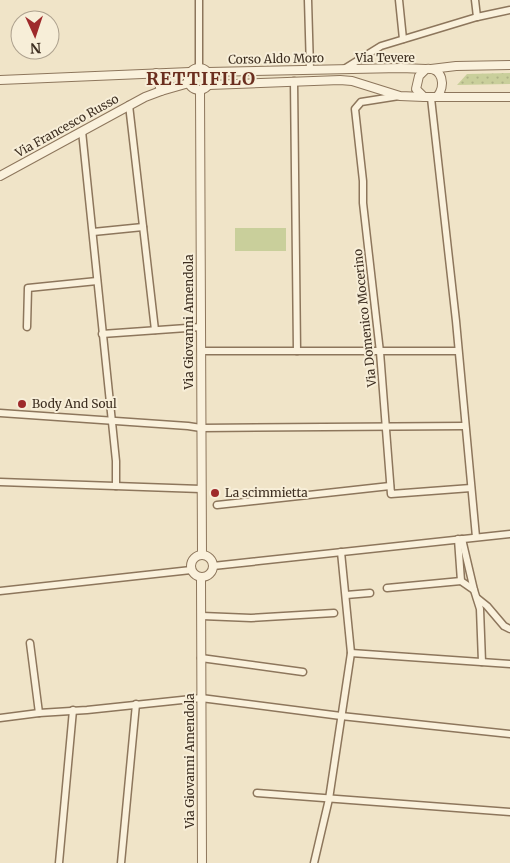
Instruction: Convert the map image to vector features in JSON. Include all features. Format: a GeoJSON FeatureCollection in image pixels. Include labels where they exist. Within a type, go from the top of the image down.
{"type":"FeatureCollection","features":[{"type":"Feature","properties":{"kind":"street"},"geometry":{"type":"LineString","coordinates":[[199,0],[199,68]]}},
{"type":"Feature","properties":{"kind":"street"},"geometry":{"type":"LineString","coordinates":[[308,0],[310,70]]}},
{"type":"Feature","properties":{"kind":"street"},"geometry":{"type":"LineString","coordinates":[[399,0],[403,39]]}},
{"type":"Feature","properties":{"kind":"street"},"geometry":{"type":"LineString","coordinates":[[475,0],[477,17]]}},
{"type":"Feature","properties":{"kind":"street"},"geometry":{"type":"LineString","coordinates":[[344,69],[381,46],[477,17],[510,10]]}},
{"type":"Feature","properties":{"kind":"street","name":"Via Tevere"},"geometry":{"type":"LineString","coordinates":[[344,69],[428,69],[456,66],[510,65]]}},
{"type":"Feature","properties":{"kind":"street"},"geometry":{"type":"LineString","coordinates":[[0,80],[190,72],[199,68],[208,72],[211,79],[209,84],[200,90],[194,89],[188,80],[190,72]]}},
{"type":"Feature","properties":{"kind":"street","name":"Corso Aldo Moro"},"geometry":{"type":"LineString","coordinates":[[208,72],[344,69]]}},
{"type":"Feature","properties":{"kind":"street"},"geometry":{"type":"LineString","coordinates":[[428,69],[443,79],[443,87],[431,97],[416,88],[419,76],[428,69]]}},
{"type":"Feature","properties":{"kind":"street"},"geometry":{"type":"LineString","coordinates":[[156,73],[161,91]]}},
{"type":"Feature","properties":{"kind":"street","name":"Corso Aldo Moro"},"geometry":{"type":"LineString","coordinates":[[209,84],[340,80],[400,96],[510,97]]}},
{"type":"Feature","properties":{"kind":"street"},"geometry":{"type":"LineString","coordinates":[[294,81],[297,351]]}},
{"type":"Feature","properties":{"kind":"street","name":"Via Francesco Russo"},"geometry":{"type":"LineString","coordinates":[[0,176],[145,97],[189,83]]}},
{"type":"Feature","properties":{"kind":"street","name":"Via Giovanni Amendola"},"geometry":{"type":"LineString","coordinates":[[200,90],[202,555]]}},
{"type":"Feature","properties":{"kind":"street","name":"Via Domenico Mocerino"},"geometry":{"type":"LineString","coordinates":[[390,486],[380,352],[363,203],[363,180],[356,109],[361,102],[400,96]]}},
{"type":"Feature","properties":{"kind":"street"},"geometry":{"type":"LineString","coordinates":[[431,97],[476,537]]}},
{"type":"Feature","properties":{"kind":"street"},"geometry":{"type":"LineString","coordinates":[[130,105],[155,330]]}},
{"type":"Feature","properties":{"kind":"street"},"geometry":{"type":"LineString","coordinates":[[82,130],[116,461],[116,486]]}},
{"type":"Feature","properties":{"kind":"street"},"geometry":{"type":"LineString","coordinates":[[93,232],[143,227]]}},
{"type":"Feature","properties":{"kind":"street"},"geometry":{"type":"LineString","coordinates":[[27,327],[28,288],[97,281]]}},
{"type":"Feature","properties":{"kind":"street"},"geometry":{"type":"LineString","coordinates":[[102,334],[201,327]]}},
{"type":"Feature","properties":{"kind":"street"},"geometry":{"type":"LineString","coordinates":[[201,351],[458,351]]}},
{"type":"Feature","properties":{"kind":"street"},"geometry":{"type":"LineString","coordinates":[[0,413],[201,428],[465,426]]}},
{"type":"Feature","properties":{"kind":"street"},"geometry":{"type":"LineString","coordinates":[[0,482],[202,489]]}},
{"type":"Feature","properties":{"kind":"street"},"geometry":{"type":"LineString","coordinates":[[217,505],[390,486],[391,494],[470,488]]}},
{"type":"Feature","properties":{"kind":"street"},"geometry":{"type":"LineString","coordinates":[[213,566],[510,534]]}},
{"type":"Feature","properties":{"kind":"street"},"geometry":{"type":"LineString","coordinates":[[460,539],[458,562],[461,581]]}},
{"type":"Feature","properties":{"kind":"street"},"geometry":{"type":"LineString","coordinates":[[460,539],[466,549],[474,590],[480,609],[482,662]]}},
{"type":"Feature","properties":{"kind":"street"},"geometry":{"type":"LineString","coordinates":[[314,863],[329,799],[351,653],[341,552]]}},
{"type":"Feature","properties":{"kind":"street"},"geometry":{"type":"LineString","coordinates":[[202,555],[208,557],[213,566],[211,573],[201,578],[195,576],[191,570],[192,560],[202,555]]}},
{"type":"Feature","properties":{"kind":"street"},"geometry":{"type":"LineString","coordinates":[[0,592],[191,570]]}},
{"type":"Feature","properties":{"kind":"street","name":"Via Giovanni Amendola"},"geometry":{"type":"LineString","coordinates":[[201,578],[202,863]]}},
{"type":"Feature","properties":{"kind":"street"},"geometry":{"type":"LineString","coordinates":[[387,588],[461,581],[474,590]]}},
{"type":"Feature","properties":{"kind":"street"},"geometry":{"type":"LineString","coordinates":[[346,595],[370,593]]}},
{"type":"Feature","properties":{"kind":"street"},"geometry":{"type":"LineString","coordinates":[[477,598],[487,606],[504,626],[510,629]]}},
{"type":"Feature","properties":{"kind":"street"},"geometry":{"type":"LineString","coordinates":[[202,616],[251,618],[334,613]]}},
{"type":"Feature","properties":{"kind":"street"},"geometry":{"type":"LineString","coordinates":[[30,643],[39,713]]}},
{"type":"Feature","properties":{"kind":"street"},"geometry":{"type":"LineString","coordinates":[[351,653],[510,664]]}},
{"type":"Feature","properties":{"kind":"street"},"geometry":{"type":"LineString","coordinates":[[201,658],[303,672]]}},
{"type":"Feature","properties":{"kind":"street"},"geometry":{"type":"LineString","coordinates":[[0,716],[87,710],[201,698],[341,716],[510,734]]}},
{"type":"Feature","properties":{"kind":"street"},"geometry":{"type":"LineString","coordinates":[[121,863],[136,704]]}},
{"type":"Feature","properties":{"kind":"street"},"geometry":{"type":"LineString","coordinates":[[58,863],[73,710]]}},
{"type":"Feature","properties":{"kind":"street"},"geometry":{"type":"LineString","coordinates":[[257,792],[510,812]]}},
{"type":"Feature","properties":{"kind":"green space"},"geometry":{"type":"Polygon","coordinates":[[[510,73],[510,84],[457,85],[467,74],[510,73]]]}},
{"type":"Feature","properties":{"kind":"green space"},"geometry":{"type":"Polygon","coordinates":[[[235,228],[286,228],[286,251],[235,251],[235,228]]]}},
{"type":"Feature","properties":{"kind":"place","name":"Body And Soul"},"geometry":{"type":"Point","coordinates":[22,404]}},
{"type":"Feature","properties":{"kind":"place","name":"La scimmietta"},"geometry":{"type":"Point","coordinates":[215,493]}},
{"type":"Feature","properties":{"kind":"district","name":"RETTIFILO"},"geometry":{"type":"Point","coordinates":[201,79]}}]}
